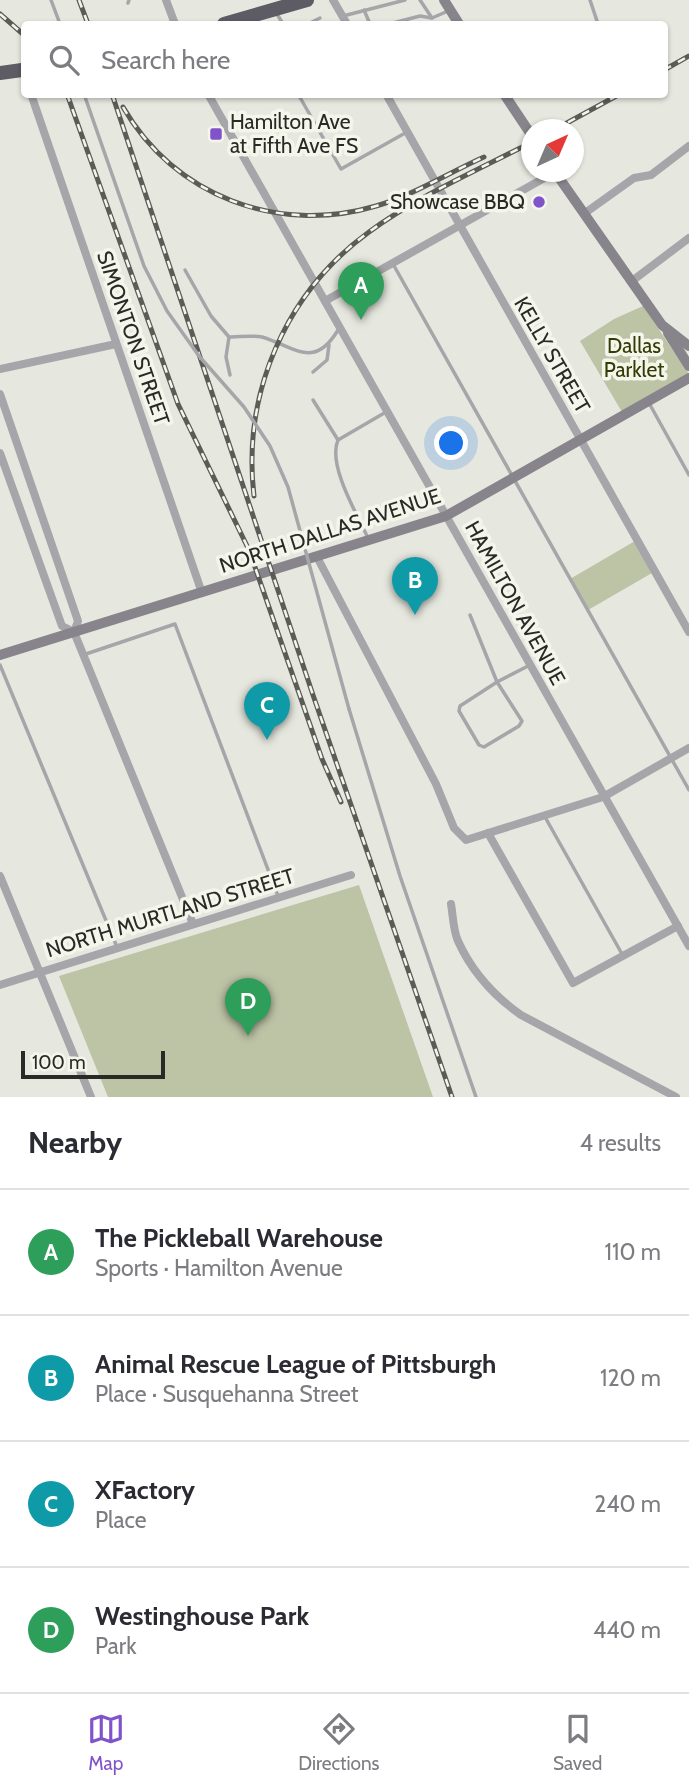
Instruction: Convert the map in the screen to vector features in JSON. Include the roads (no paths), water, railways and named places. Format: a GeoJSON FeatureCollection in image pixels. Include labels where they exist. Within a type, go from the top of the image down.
{"type":"FeatureCollection","features":[{"type":"Feature","properties":{"kind":"highway"},"geometry":{"type":"LineString","coordinates":[[256,20],[275,9],[304,0]]}},
{"type":"Feature","properties":{"kind":"highway"},"geometry":{"type":"LineString","coordinates":[[0,73],[21,73]]}},
{"type":"Feature","properties":{"kind":"main road"},"geometry":{"type":"LineString","coordinates":[[447,5],[457,21]]}},
{"type":"Feature","properties":{"kind":"main road"},"geometry":{"type":"LineString","coordinates":[[507,98],[521,120]]}},
{"type":"Feature","properties":{"kind":"main road"},"geometry":{"type":"LineString","coordinates":[[562,182],[689,366]]}},
{"type":"Feature","properties":{"kind":"main road"},"geometry":{"type":"LineString","coordinates":[[662,325],[689,346]]}},
{"type":"Feature","properties":{"kind":"main road","name":"NORTH DALLAS AVENUE"},"geometry":{"type":"LineString","coordinates":[[0,655],[446,516],[689,378]]}},
{"type":"Feature","properties":{"kind":"street"},"geometry":{"type":"LineString","coordinates":[[166,0],[174,21]]}},
{"type":"Feature","properties":{"kind":"street"},"geometry":{"type":"LineString","coordinates":[[333,0],[345,21]]}},
{"type":"Feature","properties":{"kind":"street","name":"SIMONTON STREET"},"geometry":{"type":"LineString","coordinates":[[32,98],[202,593]]}},
{"type":"Feature","properties":{"kind":"street","name":"HAMILTON AVENUE"},"geometry":{"type":"LineString","coordinates":[[210,98],[689,946]]}},
{"type":"Feature","properties":{"kind":"street","name":"KELLY STREET"},"geometry":{"type":"LineString","coordinates":[[388,98],[689,632]]}},
{"type":"Feature","properties":{"kind":"street"},"geometry":{"type":"LineString","coordinates":[[585,213],[634,178],[651,175],[689,146]]}},
{"type":"Feature","properties":{"kind":"street"},"geometry":{"type":"LineString","coordinates":[[325,301],[537,182]]}},
{"type":"Feature","properties":{"kind":"street"},"geometry":{"type":"LineString","coordinates":[[632,281],[689,238]]}},
{"type":"Feature","properties":{"kind":"street"},"geometry":{"type":"LineString","coordinates":[[0,369],[116,344]]}},
{"type":"Feature","properties":{"kind":"street"},"geometry":{"type":"LineString","coordinates":[[0,394],[78,621],[74,632],[193,924]]}},
{"type":"Feature","properties":{"kind":"street"},"geometry":{"type":"LineString","coordinates":[[0,453],[62,626],[74,632]]}},
{"type":"Feature","properties":{"kind":"street"},"geometry":{"type":"LineString","coordinates":[[19,507],[37,502]]}},
{"type":"Feature","properties":{"kind":"street"},"geometry":{"type":"LineString","coordinates":[[317,557],[436,784],[454,828],[466,840],[603,797],[689,748]]}},
{"type":"Feature","properties":{"kind":"street"},"geometry":{"type":"LineString","coordinates":[[488,833],[573,983],[678,926]]}},
{"type":"Feature","properties":{"kind":"street","name":"NORTH MURTLAND STREET"},"geometry":{"type":"LineString","coordinates":[[0,985],[351,875]]}},
{"type":"Feature","properties":{"kind":"street"},"geometry":{"type":"LineString","coordinates":[[0,876],[91,1097]]}},
{"type":"Feature","properties":{"kind":"street"},"geometry":{"type":"LineString","coordinates":[[451,904],[457,939],[481,979],[503,1002],[521,1015],[676,1097]]}},
{"type":"Feature","properties":{"kind":"lane"},"geometry":{"type":"LineString","coordinates":[[51,0],[59,21]]}},
{"type":"Feature","properties":{"kind":"lane"},"geometry":{"type":"LineString","coordinates":[[342,16],[405,0]]}},
{"type":"Feature","properties":{"kind":"lane"},"geometry":{"type":"LineString","coordinates":[[420,0],[432,18]]}},
{"type":"Feature","properties":{"kind":"lane"},"geometry":{"type":"LineString","coordinates":[[590,0],[597,21]]}},
{"type":"Feature","properties":{"kind":"lane"},"geometry":{"type":"LineString","coordinates":[[400,21],[432,18],[447,5]]}},
{"type":"Feature","properties":{"kind":"lane"},"geometry":{"type":"LineString","coordinates":[[275,9],[281,21]]}},
{"type":"Feature","properties":{"kind":"lane"},"geometry":{"type":"LineString","coordinates":[[364,10],[369,21]]}},
{"type":"Feature","properties":{"kind":"lane"},"geometry":{"type":"LineString","coordinates":[[314,21],[320,18]]}},
{"type":"Feature","properties":{"kind":"lane"},"geometry":{"type":"LineString","coordinates":[[85,98],[144,266],[167,311],[198,356],[244,407],[270,446],[288,486],[349,709],[400,876],[476,1097]]}},
{"type":"Feature","properties":{"kind":"lane"},"geometry":{"type":"LineString","coordinates":[[300,98],[341,169],[407,132]]}},
{"type":"Feature","properties":{"kind":"lane"},"geometry":{"type":"LineString","coordinates":[[393,264],[689,790]]}},
{"type":"Feature","properties":{"kind":"lane"},"geometry":{"type":"LineString","coordinates":[[185,270],[211,316],[229,337],[226,357],[230,375]]}},
{"type":"Feature","properties":{"kind":"lane"},"geometry":{"type":"LineString","coordinates":[[313,372],[327,360],[329,345],[340,328]]}},
{"type":"Feature","properties":{"kind":"lane"},"geometry":{"type":"LineString","coordinates":[[229,337],[260,337],[301,352],[313,352],[329,345]]}},
{"type":"Feature","properties":{"kind":"lane"},"geometry":{"type":"LineString","coordinates":[[313,400],[338,440]]}},
{"type":"Feature","properties":{"kind":"lane"},"geometry":{"type":"LineString","coordinates":[[648,402],[689,475]]}},
{"type":"Feature","properties":{"kind":"lane"},"geometry":{"type":"LineString","coordinates":[[369,541],[341,481],[336,446],[338,440],[386,412]]}},
{"type":"Feature","properties":{"kind":"lane"},"geometry":{"type":"LineString","coordinates":[[470,615],[497,682],[522,721],[519,726],[484,747],[480,745],[459,711],[460,706],[497,682],[530,665]]}},
{"type":"Feature","properties":{"kind":"lane"},"geometry":{"type":"LineString","coordinates":[[83,655],[175,624],[278,898]]}},
{"type":"Feature","properties":{"kind":"lane"},"geometry":{"type":"LineString","coordinates":[[0,665],[117,948]]}},
{"type":"Feature","properties":{"kind":"lane"},"geometry":{"type":"LineString","coordinates":[[544,816],[624,956]]}},
{"type":"Feature","properties":{"kind":"railway"},"geometry":{"type":"LineString","coordinates":[[79,0],[87,21]]}},
{"type":"Feature","properties":{"kind":"railway"},"geometry":{"type":"LineString","coordinates":[[0,14],[21,32]]}},
{"type":"Feature","properties":{"kind":"railway"},"geometry":{"type":"LineString","coordinates":[[668,68],[689,56]]}},
{"type":"Feature","properties":{"kind":"railway"},"geometry":{"type":"LineString","coordinates":[[68,98],[178,404],[249,550],[322,759],[341,802]]}},
{"type":"Feature","properties":{"kind":"railway"},"geometry":{"type":"LineString","coordinates":[[113,98],[313,695],[452,1097]]}},
{"type":"Feature","properties":{"kind":"railway"},"geometry":{"type":"LineString","coordinates":[[574,119],[613,98]]}},
{"type":"Feature","properties":{"kind":"railway"},"geometry":{"type":"LineString","coordinates":[[123,107],[144,138],[170,164],[200,185],[232,201],[266,211],[302,215],[339,214],[376,206],[417,190],[484,157]]}},
{"type":"Feature","properties":{"kind":"railway"},"geometry":{"type":"LineString","coordinates":[[254,496],[252,458],[255,420],[263,384],[293,315],[314,285],[339,257],[388,219],[521,148]]}},
{"type":"Feature","properties":{"kind":"place","name":"Hamilton Ave at Fifth Ave FS"},"geometry":{"type":"Point","coordinates":[216,134]}},
{"type":"Feature","properties":{"kind":"place","name":"Showcase BBQ"},"geometry":{"type":"Point","coordinates":[539,202]}},
{"type":"Feature","properties":{"kind":"place","name":"The Pickleball Warehouse"},"geometry":{"type":"Point","coordinates":[361,320]}},
{"type":"Feature","properties":{"kind":"place","name":"Animal Rescue League of Pittsburgh"},"geometry":{"type":"Point","coordinates":[415,615]}},
{"type":"Feature","properties":{"kind":"place","name":"XFactory"},"geometry":{"type":"Point","coordinates":[267,740]}},
{"type":"Feature","properties":{"kind":"place","name":"Westinghouse Park"},"geometry":{"type":"Point","coordinates":[248,1036]}},
{"type":"Feature","properties":{"kind":"park label","name":"Dallas Parklet"},"geometry":{"type":"Point","coordinates":[634,358]}}]}
